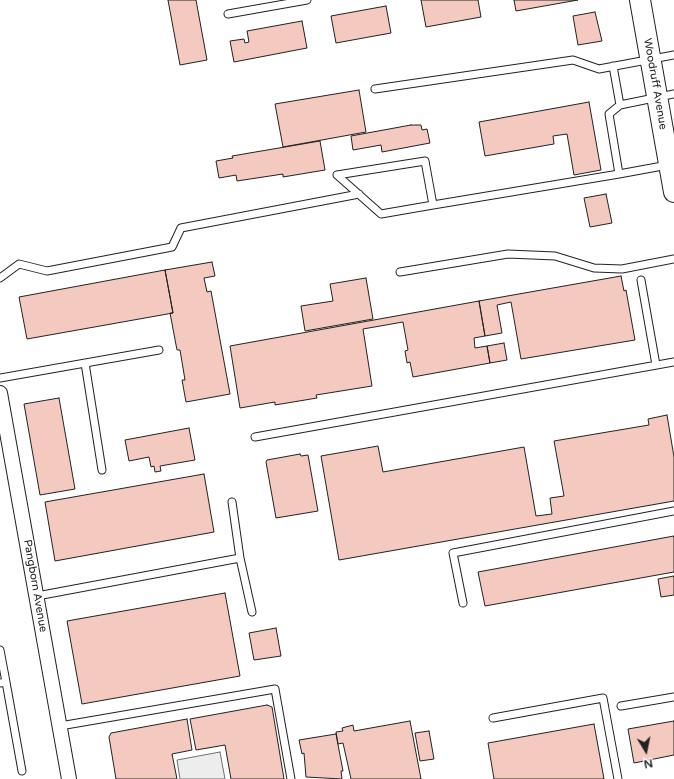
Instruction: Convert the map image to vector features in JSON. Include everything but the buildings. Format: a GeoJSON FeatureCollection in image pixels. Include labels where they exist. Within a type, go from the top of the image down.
{"type":"FeatureCollection","features":[{"type":"Feature","properties":{"kind":"main road","name":"Woodruff Avenue"},"geometry":{"type":"LineString","coordinates":[[640,0],[651,59],[666,96],[669,164],[674,192]]}},
{"type":"Feature","properties":{"kind":"street","name":"Pangborn Avenue"},"geometry":{"type":"LineString","coordinates":[[0,393],[69,779]]}},
{"type":"Feature","properties":{"kind":"lane"},"geometry":{"type":"LineString","coordinates":[[228,14],[307,0]]}},
{"type":"Feature","properties":{"kind":"lane"},"geometry":{"type":"LineString","coordinates":[[375,89],[574,60],[599,69],[674,55]]}},
{"type":"Feature","properties":{"kind":"lane"},"geometry":{"type":"LineString","coordinates":[[613,66],[620,105]]}},
{"type":"Feature","properties":{"kind":"lane"},"geometry":{"type":"LineString","coordinates":[[619,174],[608,114],[620,105],[666,96]]}},
{"type":"Feature","properties":{"kind":"lane"},"geometry":{"type":"LineString","coordinates":[[434,205],[424,161],[337,175],[381,214],[619,174],[669,164]]}},
{"type":"Feature","properties":{"kind":"lane"},"geometry":{"type":"LineString","coordinates":[[0,278],[19,264],[47,271],[172,247],[181,228],[359,194]]}},
{"type":"Feature","properties":{"kind":"lane"},"geometry":{"type":"LineString","coordinates":[[400,272],[508,254],[555,256],[594,268],[622,269],[674,259]]}},
{"type":"Feature","properties":{"kind":"lane"},"geometry":{"type":"LineString","coordinates":[[641,280],[656,365]]}},
{"type":"Feature","properties":{"kind":"lane"},"geometry":{"type":"LineString","coordinates":[[0,378],[159,350]]}},
{"type":"Feature","properties":{"kind":"lane"},"geometry":{"type":"LineString","coordinates":[[255,437],[674,362]]}},
{"type":"Feature","properties":{"kind":"lane"},"geometry":{"type":"LineString","coordinates":[[85,363],[102,470]]}},
{"type":"Feature","properties":{"kind":"lane"},"geometry":{"type":"LineString","coordinates":[[232,502],[240,558],[252,612]]}},
{"type":"Feature","properties":{"kind":"lane"},"geometry":{"type":"LineString","coordinates":[[463,603],[453,553],[674,511]]}},
{"type":"Feature","properties":{"kind":"lane"},"geometry":{"type":"LineString","coordinates":[[37,596],[240,558]]}},
{"type":"Feature","properties":{"kind":"lane"},"geometry":{"type":"LineString","coordinates":[[0,650],[3,683],[22,771]]}},
{"type":"Feature","properties":{"kind":"lane"},"geometry":{"type":"LineString","coordinates":[[60,726],[275,689],[292,779]]}},
{"type":"Feature","properties":{"kind":"lane"},"geometry":{"type":"LineString","coordinates":[[621,706],[674,697]]}},
{"type":"Feature","properties":{"kind":"lane"},"geometry":{"type":"LineString","coordinates":[[493,718],[603,698],[618,779]]}},
{"type":"Feature","properties":{"kind":"shaded area"},"geometry":{"type":"Polygon","coordinates":[[[220,752],[225,779],[180,779],[177,760],[220,752]]]}}]}
